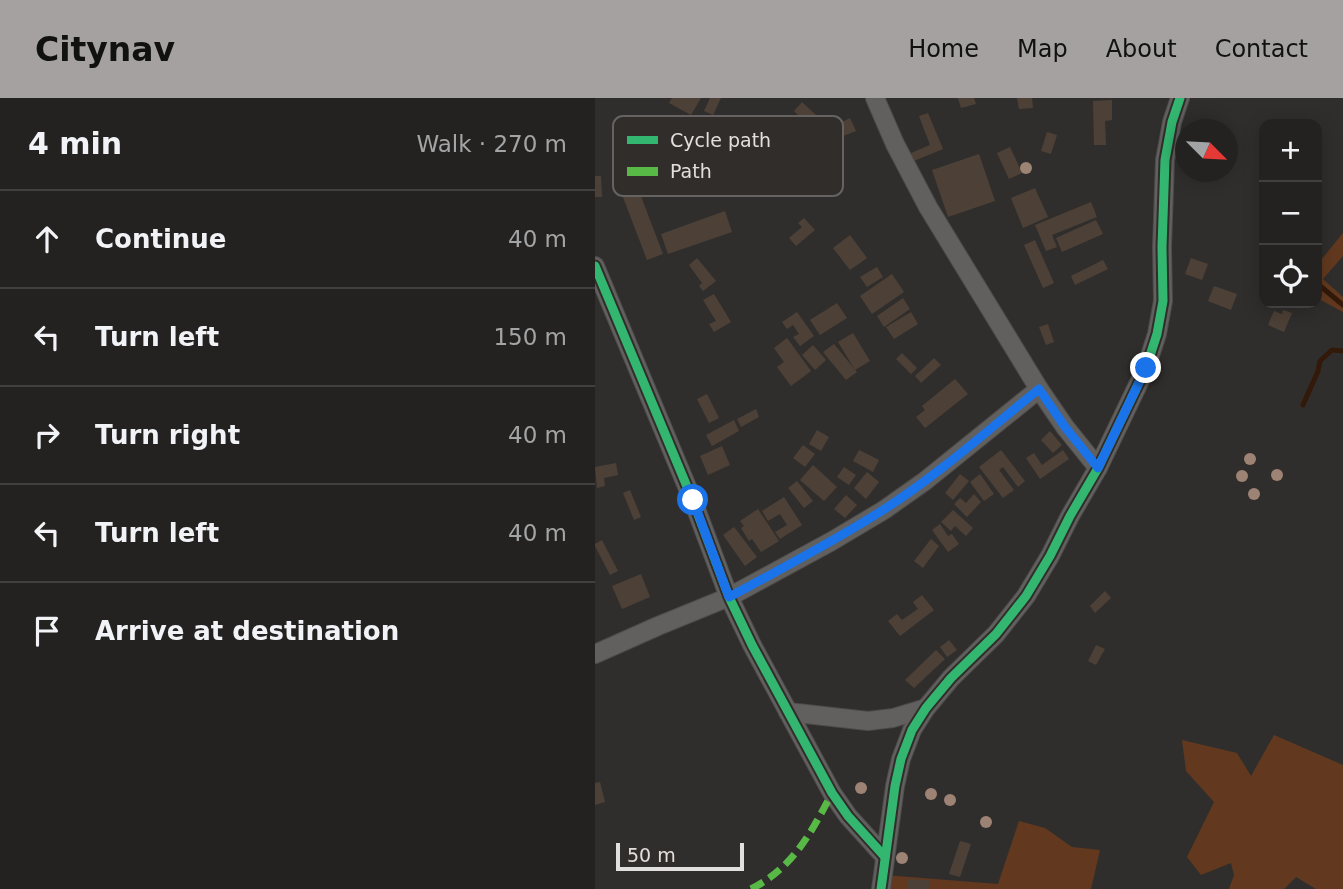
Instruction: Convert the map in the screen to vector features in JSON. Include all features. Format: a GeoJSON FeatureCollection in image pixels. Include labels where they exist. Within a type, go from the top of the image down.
{"type":"FeatureCollection","features":[{"type":"Feature","properties":{"kind":"street"},"geometry":{"type":"LineString","coordinates":[[875,98],[895,144],[928,207],[1039,389],[1098,468]]}},
{"type":"Feature","properties":{"kind":"street"},"geometry":{"type":"LineString","coordinates":[[881,889],[895,786],[901,759],[912,730],[951,678],[996,634],[1026,596],[1098,468],[1146,368],[1157,334],[1163,301],[1165,160],[1172,122],[1180,98]]}},
{"type":"Feature","properties":{"kind":"street"},"geometry":{"type":"LineString","coordinates":[[595,266],[693,500],[729,597],[752,645],[832,793],[848,816],[885,857]]}},
{"type":"Feature","properties":{"kind":"street"},"geometry":{"type":"LineString","coordinates":[[595,653],[729,597],[832,541],[884,510],[925,481],[1039,389]]}},
{"type":"Feature","properties":{"kind":"street"},"geometry":{"type":"LineString","coordinates":[[788,712],[868,721],[893,718],[926,708]]}},
{"type":"Feature","properties":{"kind":"shaded area"},"geometry":{"type":"Polygon","coordinates":[[[1343,233],[1343,256],[1323,279],[1343,297],[1343,312],[1322,301],[1322,259],[1343,233]]]}},
{"type":"Feature","properties":{"kind":"shaded area"},"geometry":{"type":"Polygon","coordinates":[[[1274,735],[1343,765],[1343,889],[1316,889],[1296,877],[1284,889],[1229,889],[1234,875],[1231,863],[1201,875],[1187,857],[1214,802],[1186,771],[1182,740],[1237,753],[1251,776],[1274,735]]]}},
{"type":"Feature","properties":{"kind":"shaded area"},"geometry":{"type":"Polygon","coordinates":[[[1019,821],[1045,828],[1072,847],[1100,850],[1091,889],[885,889],[884,875],[998,884],[1019,821]]]}},
{"type":"Feature","properties":{"kind":"building"},"geometry":{"type":"Polygon","coordinates":[[[672,98],[701,98],[691,115],[669,103],[672,98]]]}},
{"type":"Feature","properties":{"kind":"building"},"geometry":{"type":"Polygon","coordinates":[[[710,98],[721,98],[713,115],[704,111],[710,98]]]}},
{"type":"Feature","properties":{"kind":"building"},"geometry":{"type":"Polygon","coordinates":[[[958,98],[974,98],[976,104],[961,108],[958,98]]]}},
{"type":"Feature","properties":{"kind":"building"},"geometry":{"type":"Polygon","coordinates":[[[1017,98],[1032,98],[1033,108],[1019,109],[1017,98]]]}},
{"type":"Feature","properties":{"kind":"building"},"geometry":{"type":"Polygon","coordinates":[[[1112,100],[1112,120],[1105,121],[1106,145],[1094,145],[1093,101],[1112,100]]]}},
{"type":"Feature","properties":{"kind":"building"},"geometry":{"type":"Polygon","coordinates":[[[802,102],[816,115],[799,116],[794,111],[802,102]]]}},
{"type":"Feature","properties":{"kind":"building"},"geometry":{"type":"Polygon","coordinates":[[[928,113],[943,149],[914,161],[911,153],[930,145],[919,116],[928,113]]]}},
{"type":"Feature","properties":{"kind":"building"},"geometry":{"type":"Polygon","coordinates":[[[850,118],[856,131],[843,136],[843,122],[850,118]]]}},
{"type":"Feature","properties":{"kind":"building"},"geometry":{"type":"Polygon","coordinates":[[[1047,132],[1057,135],[1051,154],[1041,151],[1047,132]]]}},
{"type":"Feature","properties":{"kind":"building"},"geometry":{"type":"Polygon","coordinates":[[[1010,147],[1022,173],[1009,179],[997,153],[1010,147]]]}},
{"type":"Feature","properties":{"kind":"building"},"geometry":{"type":"Polygon","coordinates":[[[979,154],[995,201],[948,217],[932,170],[979,154]]]}},
{"type":"Feature","properties":{"kind":"building"},"geometry":{"type":"Polygon","coordinates":[[[595,176],[601,176],[602,197],[595,197],[595,176]]]}},
{"type":"Feature","properties":{"kind":"building"},"geometry":{"type":"Polygon","coordinates":[[[1035,188],[1048,217],[1023,228],[1011,198],[1035,188]]]}},
{"type":"Feature","properties":{"kind":"building"},"geometry":{"type":"Polygon","coordinates":[[[623,196],[641,196],[663,254],[647,260],[623,196]]]}},
{"type":"Feature","properties":{"kind":"building"},"geometry":{"type":"Polygon","coordinates":[[[1091,202],[1097,217],[1052,235],[1057,247],[1046,251],[1035,225],[1091,202]]]}},
{"type":"Feature","properties":{"kind":"building"},"geometry":{"type":"Polygon","coordinates":[[[725,211],[732,232],[668,254],[661,234],[725,211]]]}},
{"type":"Feature","properties":{"kind":"building"},"geometry":{"type":"Polygon","coordinates":[[[804,218],[815,230],[796,246],[789,238],[802,227],[798,223],[804,218]]]}},
{"type":"Feature","properties":{"kind":"building"},"geometry":{"type":"Polygon","coordinates":[[[1096,220],[1103,234],[1062,252],[1056,238],[1096,220]]]}},
{"type":"Feature","properties":{"kind":"building"},"geometry":{"type":"Polygon","coordinates":[[[850,235],[867,258],[850,270],[833,248],[850,235]]]}},
{"type":"Feature","properties":{"kind":"building"},"geometry":{"type":"Polygon","coordinates":[[[1035,240],[1054,283],[1043,288],[1024,245],[1035,240]]]}},
{"type":"Feature","properties":{"kind":"building"},"geometry":{"type":"Polygon","coordinates":[[[697,258],[716,281],[703,291],[699,286],[702,283],[689,265],[697,258]]]}},
{"type":"Feature","properties":{"kind":"building"},"geometry":{"type":"Polygon","coordinates":[[[1191,258],[1208,264],[1202,280],[1185,274],[1191,258]]]}},
{"type":"Feature","properties":{"kind":"building"},"geometry":{"type":"Polygon","coordinates":[[[1103,260],[1108,269],[1075,285],[1071,276],[1103,260]]]}},
{"type":"Feature","properties":{"kind":"building"},"geometry":{"type":"Polygon","coordinates":[[[877,267],[883,277],[867,287],[860,277],[877,267]]]}},
{"type":"Feature","properties":{"kind":"building"},"geometry":{"type":"Polygon","coordinates":[[[892,274],[904,292],[872,314],[860,296],[892,274]]]}},
{"type":"Feature","properties":{"kind":"building"},"geometry":{"type":"Polygon","coordinates":[[[1214,286],[1237,294],[1231,310],[1208,301],[1214,286]]]}},
{"type":"Feature","properties":{"kind":"building"},"geometry":{"type":"Polygon","coordinates":[[[714,294],[731,322],[714,332],[709,324],[716,321],[703,300],[714,294]]]}},
{"type":"Feature","properties":{"kind":"building"},"geometry":{"type":"Polygon","coordinates":[[[903,298],[910,309],[884,327],[877,316],[903,298]]]}},
{"type":"Feature","properties":{"kind":"building"},"geometry":{"type":"Polygon","coordinates":[[[837,303],[847,318],[820,335],[810,320],[837,303]]]}},
{"type":"Feature","properties":{"kind":"building"},"geometry":{"type":"Polygon","coordinates":[[[1283,310],[1292,313],[1284,332],[1268,325],[1274,311],[1282,314],[1283,310]]]}},
{"type":"Feature","properties":{"kind":"building"},"geometry":{"type":"Polygon","coordinates":[[[797,312],[814,336],[800,346],[793,337],[799,334],[793,325],[787,329],[782,322],[797,312]]]}},
{"type":"Feature","properties":{"kind":"building"},"geometry":{"type":"Polygon","coordinates":[[[911,312],[918,324],[894,339],[886,327],[911,312]]]}},
{"type":"Feature","properties":{"kind":"building"},"geometry":{"type":"Polygon","coordinates":[[[1048,324],[1054,342],[1046,345],[1039,327],[1048,324]]]}},
{"type":"Feature","properties":{"kind":"building"},"geometry":{"type":"Polygon","coordinates":[[[853,333],[870,361],[855,370],[838,342],[853,333]]]}},
{"type":"Feature","properties":{"kind":"building"},"geometry":{"type":"Polygon","coordinates":[[[787,338],[811,371],[791,386],[777,367],[784,362],[774,348],[787,338]]]}},
{"type":"Feature","properties":{"kind":"building"},"geometry":{"type":"Polygon","coordinates":[[[834,344],[857,372],[846,380],[823,352],[834,344]]]}},
{"type":"Feature","properties":{"kind":"building"},"geometry":{"type":"Polygon","coordinates":[[[813,345],[826,360],[815,370],[802,355],[813,345]]]}},
{"type":"Feature","properties":{"kind":"building"},"geometry":{"type":"Polygon","coordinates":[[[902,353],[917,368],[911,374],[896,359],[902,353]]]}},
{"type":"Feature","properties":{"kind":"building"},"geometry":{"type":"Polygon","coordinates":[[[934,358],[941,365],[921,383],[915,376],[934,358]]]}},
{"type":"Feature","properties":{"kind":"building"},"geometry":{"type":"Polygon","coordinates":[[[955,379],[968,394],[925,428],[916,417],[925,410],[922,406],[955,379]]]}},
{"type":"Feature","properties":{"kind":"building"},"geometry":{"type":"Polygon","coordinates":[[[707,394],[719,418],[709,423],[697,399],[707,394]]]}},
{"type":"Feature","properties":{"kind":"building"},"geometry":{"type":"Polygon","coordinates":[[[756,409],[759,417],[741,427],[737,419],[756,409]]]}},
{"type":"Feature","properties":{"kind":"building"},"geometry":{"type":"Polygon","coordinates":[[[734,420],[739,431],[712,446],[706,435],[734,420]]]}},
{"type":"Feature","properties":{"kind":"building"},"geometry":{"type":"Polygon","coordinates":[[[817,430],[829,437],[821,451],[809,444],[817,430]]]}},
{"type":"Feature","properties":{"kind":"building"},"geometry":{"type":"Polygon","coordinates":[[[1050,431],[1062,445],[1053,453],[1041,440],[1050,431]]]}},
{"type":"Feature","properties":{"kind":"building"},"geometry":{"type":"Polygon","coordinates":[[[803,445],[815,454],[805,467],[793,458],[803,445]]]}},
{"type":"Feature","properties":{"kind":"building"},"geometry":{"type":"Polygon","coordinates":[[[722,446],[730,465],[708,475],[700,456],[722,446]]]}},
{"type":"Feature","properties":{"kind":"building"},"geometry":{"type":"Polygon","coordinates":[[[859,450],[879,460],[873,472],[853,461],[859,450]]]}},
{"type":"Feature","properties":{"kind":"building"},"geometry":{"type":"Polygon","coordinates":[[[1001,450],[1025,481],[1018,487],[1003,467],[999,470],[1014,490],[1003,498],[979,467],[1001,450]]]}},
{"type":"Feature","properties":{"kind":"building"},"geometry":{"type":"Polygon","coordinates":[[[1063,450],[1069,459],[1040,479],[1026,458],[1034,453],[1042,465],[1063,450]]]}},
{"type":"Feature","properties":{"kind":"building"},"geometry":{"type":"Polygon","coordinates":[[[616,463],[618,475],[604,478],[605,486],[597,488],[595,467],[616,463]]]}},
{"type":"Feature","properties":{"kind":"building"},"geometry":{"type":"Polygon","coordinates":[[[813,465],[837,487],[824,501],[800,480],[813,465]]]}},
{"type":"Feature","properties":{"kind":"building"},"geometry":{"type":"Polygon","coordinates":[[[844,467],[856,475],[849,485],[837,477],[844,467]]]}},
{"type":"Feature","properties":{"kind":"building"},"geometry":{"type":"Polygon","coordinates":[[[867,472],[879,482],[866,499],[854,488],[867,472]]]}},
{"type":"Feature","properties":{"kind":"building"},"geometry":{"type":"Polygon","coordinates":[[[960,474],[969,481],[953,500],[945,493],[960,474]]]}},
{"type":"Feature","properties":{"kind":"building"},"geometry":{"type":"Polygon","coordinates":[[[980,474],[994,494],[984,501],[970,482],[980,474]]]}},
{"type":"Feature","properties":{"kind":"building"},"geometry":{"type":"Polygon","coordinates":[[[797,481],[813,501],[804,508],[788,488],[797,481]]]}},
{"type":"Feature","properties":{"kind":"building"},"geometry":{"type":"Polygon","coordinates":[[[630,490],[641,517],[634,520],[623,493],[630,490]]]}},
{"type":"Feature","properties":{"kind":"building"},"geometry":{"type":"Polygon","coordinates":[[[974,494],[981,502],[967,517],[954,504],[960,498],[966,503],[974,494]]]}},
{"type":"Feature","properties":{"kind":"building"},"geometry":{"type":"Polygon","coordinates":[[[846,495],[857,505],[845,518],[834,509],[846,495]]]}},
{"type":"Feature","properties":{"kind":"building"},"geometry":{"type":"Polygon","coordinates":[[[784,497],[802,525],[780,539],[775,532],[787,525],[780,514],[768,521],[762,511],[784,497]]]}},
{"type":"Feature","properties":{"kind":"building"},"geometry":{"type":"Polygon","coordinates":[[[758,509],[779,541],[761,552],[752,539],[749,541],[740,521],[758,509]]]}},
{"type":"Feature","properties":{"kind":"building"},"geometry":{"type":"Polygon","coordinates":[[[953,510],[973,528],[966,536],[955,526],[951,531],[941,522],[953,510]]]}},
{"type":"Feature","properties":{"kind":"building"},"geometry":{"type":"Polygon","coordinates":[[[940,524],[948,536],[952,534],[959,544],[948,552],[932,530],[940,524]]]}},
{"type":"Feature","properties":{"kind":"building"},"geometry":{"type":"Polygon","coordinates":[[[734,527],[757,557],[745,566],[723,535],[734,527]]]}},
{"type":"Feature","properties":{"kind":"building"},"geometry":{"type":"Polygon","coordinates":[[[931,539],[939,546],[923,568],[914,561],[931,539]]]}},
{"type":"Feature","properties":{"kind":"building"},"geometry":{"type":"Polygon","coordinates":[[[602,540],[618,571],[610,575],[595,546],[602,540]]]}},
{"type":"Feature","properties":{"kind":"building"},"geometry":{"type":"Polygon","coordinates":[[[641,574],[650,597],[622,609],[612,586],[641,574]]]}},
{"type":"Feature","properties":{"kind":"building"},"geometry":{"type":"Polygon","coordinates":[[[1105,591],[1111,598],[1095,613],[1090,606],[1105,591]]]}},
{"type":"Feature","properties":{"kind":"building"},"geometry":{"type":"Polygon","coordinates":[[[922,595],[934,610],[900,636],[888,621],[897,614],[902,620],[918,609],[913,602],[922,595]]]}},
{"type":"Feature","properties":{"kind":"building"},"geometry":{"type":"Polygon","coordinates":[[[949,640],[957,650],[947,657],[940,647],[949,640]]]}},
{"type":"Feature","properties":{"kind":"building"},"geometry":{"type":"Polygon","coordinates":[[[1096,645],[1105,649],[1096,665],[1088,661],[1096,645]]]}},
{"type":"Feature","properties":{"kind":"building"},"geometry":{"type":"Polygon","coordinates":[[[936,650],[945,659],[914,688],[905,680],[936,650]]]}},
{"type":"Feature","properties":{"kind":"building"},"geometry":{"type":"Polygon","coordinates":[[[600,782],[605,802],[595,805],[595,783],[600,782]]]}},
{"type":"Feature","properties":{"kind":"building"},"geometry":{"type":"Polygon","coordinates":[[[960,841],[971,844],[960,877],[949,874],[960,841]]]}},
{"type":"Feature","properties":{"kind":"building"},"geometry":{"type":"Polygon","coordinates":[[[907,879],[929,880],[929,889],[907,889],[907,879]]]}},
{"type":"Feature","properties":{"kind":"waterway"},"geometry":{"type":"LineString","coordinates":[[1322,288],[1343,305]]}},
{"type":"Feature","properties":{"kind":"waterway"},"geometry":{"type":"LineString","coordinates":[[1303,405],[1320,361],[1332,350],[1343,351]]}},
{"type":"Feature","properties":{"kind":"marked path"},"geometry":{"type":"LineString","coordinates":[[751,889],[790,860],[832,793]]}},
{"type":"Feature","properties":{"kind":"cycle path"},"geometry":{"type":"LineString","coordinates":[[881,889],[895,786],[901,759],[912,730],[951,678],[996,634],[1026,596],[1098,468],[1146,368],[1157,334],[1163,301],[1165,160],[1172,122],[1180,98]]}},
{"type":"Feature","properties":{"kind":"cycle path"},"geometry":{"type":"LineString","coordinates":[[595,266],[693,501],[729,597],[752,645],[832,793],[848,816],[885,857]]}},
{"type":"Feature","properties":{"kind":"route"},"geometry":{"type":"LineString","coordinates":[[693,500],[729,597],[884,510],[925,481],[1039,389],[1098,468],[1146,368]]}}]}
